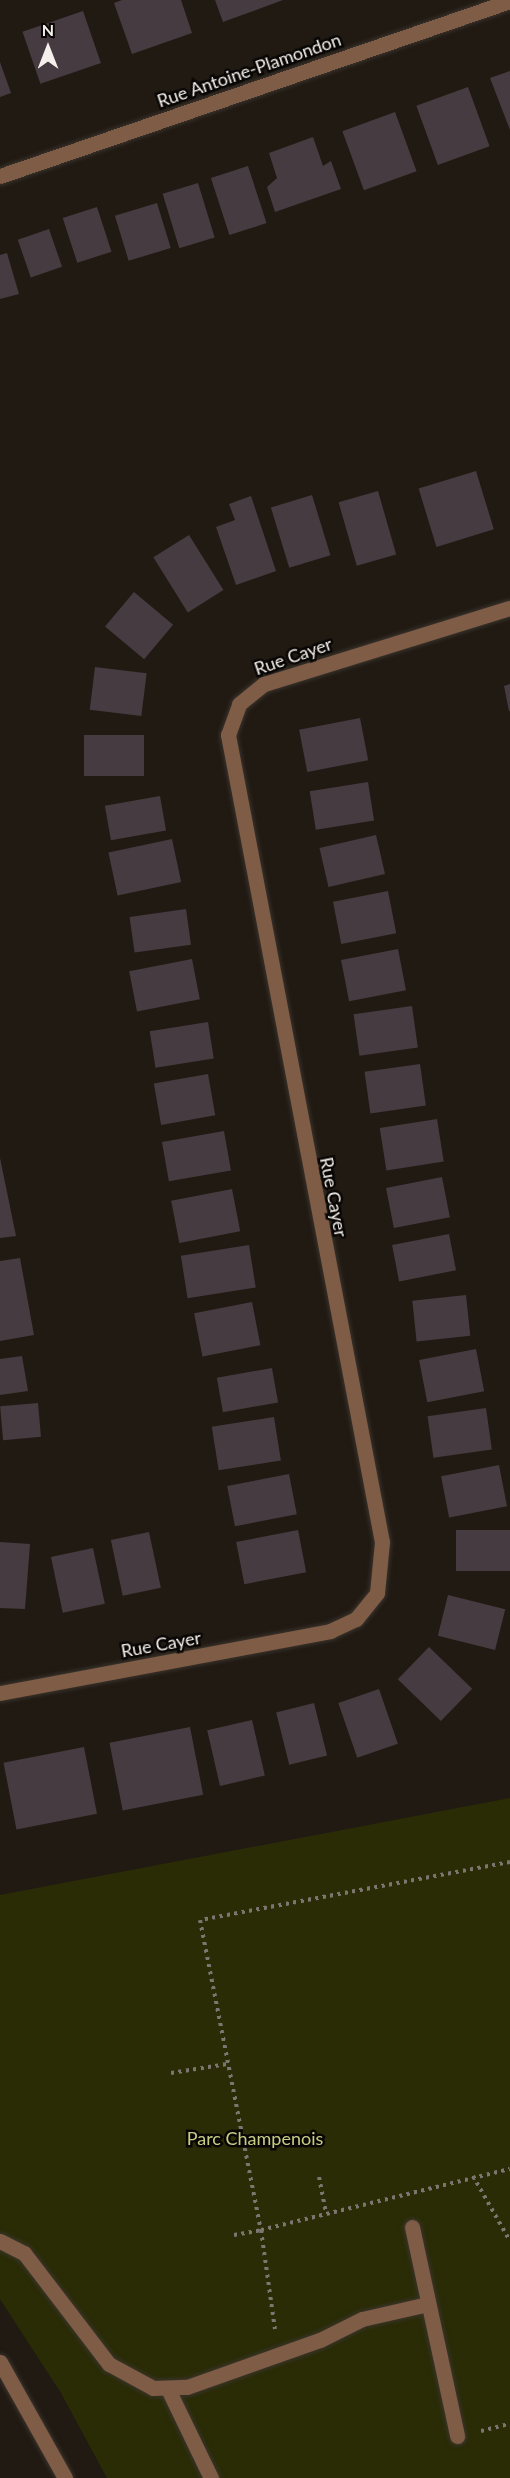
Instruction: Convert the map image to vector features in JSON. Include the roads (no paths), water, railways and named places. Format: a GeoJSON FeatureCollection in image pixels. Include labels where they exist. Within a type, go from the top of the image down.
{"type":"FeatureCollection","features":[{"type":"Feature","properties":{"kind":"street","name":"Rue Antoine-Plamondon"},"geometry":{"type":"LineString","coordinates":[[0,176],[510,1]]}},
{"type":"Feature","properties":{"kind":"street","name":"Rue Cayer"},"geometry":{"type":"LineString","coordinates":[[0,1693],[330,1631],[356,1619],[376,1593],[382,1542],[228,735],[239,704],[264,684],[510,608]]}},
{"type":"Feature","properties":{"kind":"street"},"geometry":{"type":"LineString","coordinates":[[412,2228],[457,2436]]}},
{"type":"Feature","properties":{"kind":"street"},"geometry":{"type":"LineString","coordinates":[[0,2241],[24,2253],[115,2369],[140,2384],[168,2389],[274,2356],[362,2319],[428,2304]]}},
{"type":"Feature","properties":{"kind":"street"},"geometry":{"type":"LineString","coordinates":[[0,2362],[65,2478]]}},
{"type":"Feature","properties":{"kind":"street"},"geometry":{"type":"LineString","coordinates":[[168,2389],[211,2478]]}},
{"type":"Feature","properties":{"kind":"park label","name":"Parc Champenois"},"geometry":{"type":"Point","coordinates":[255,2138]}}]}
